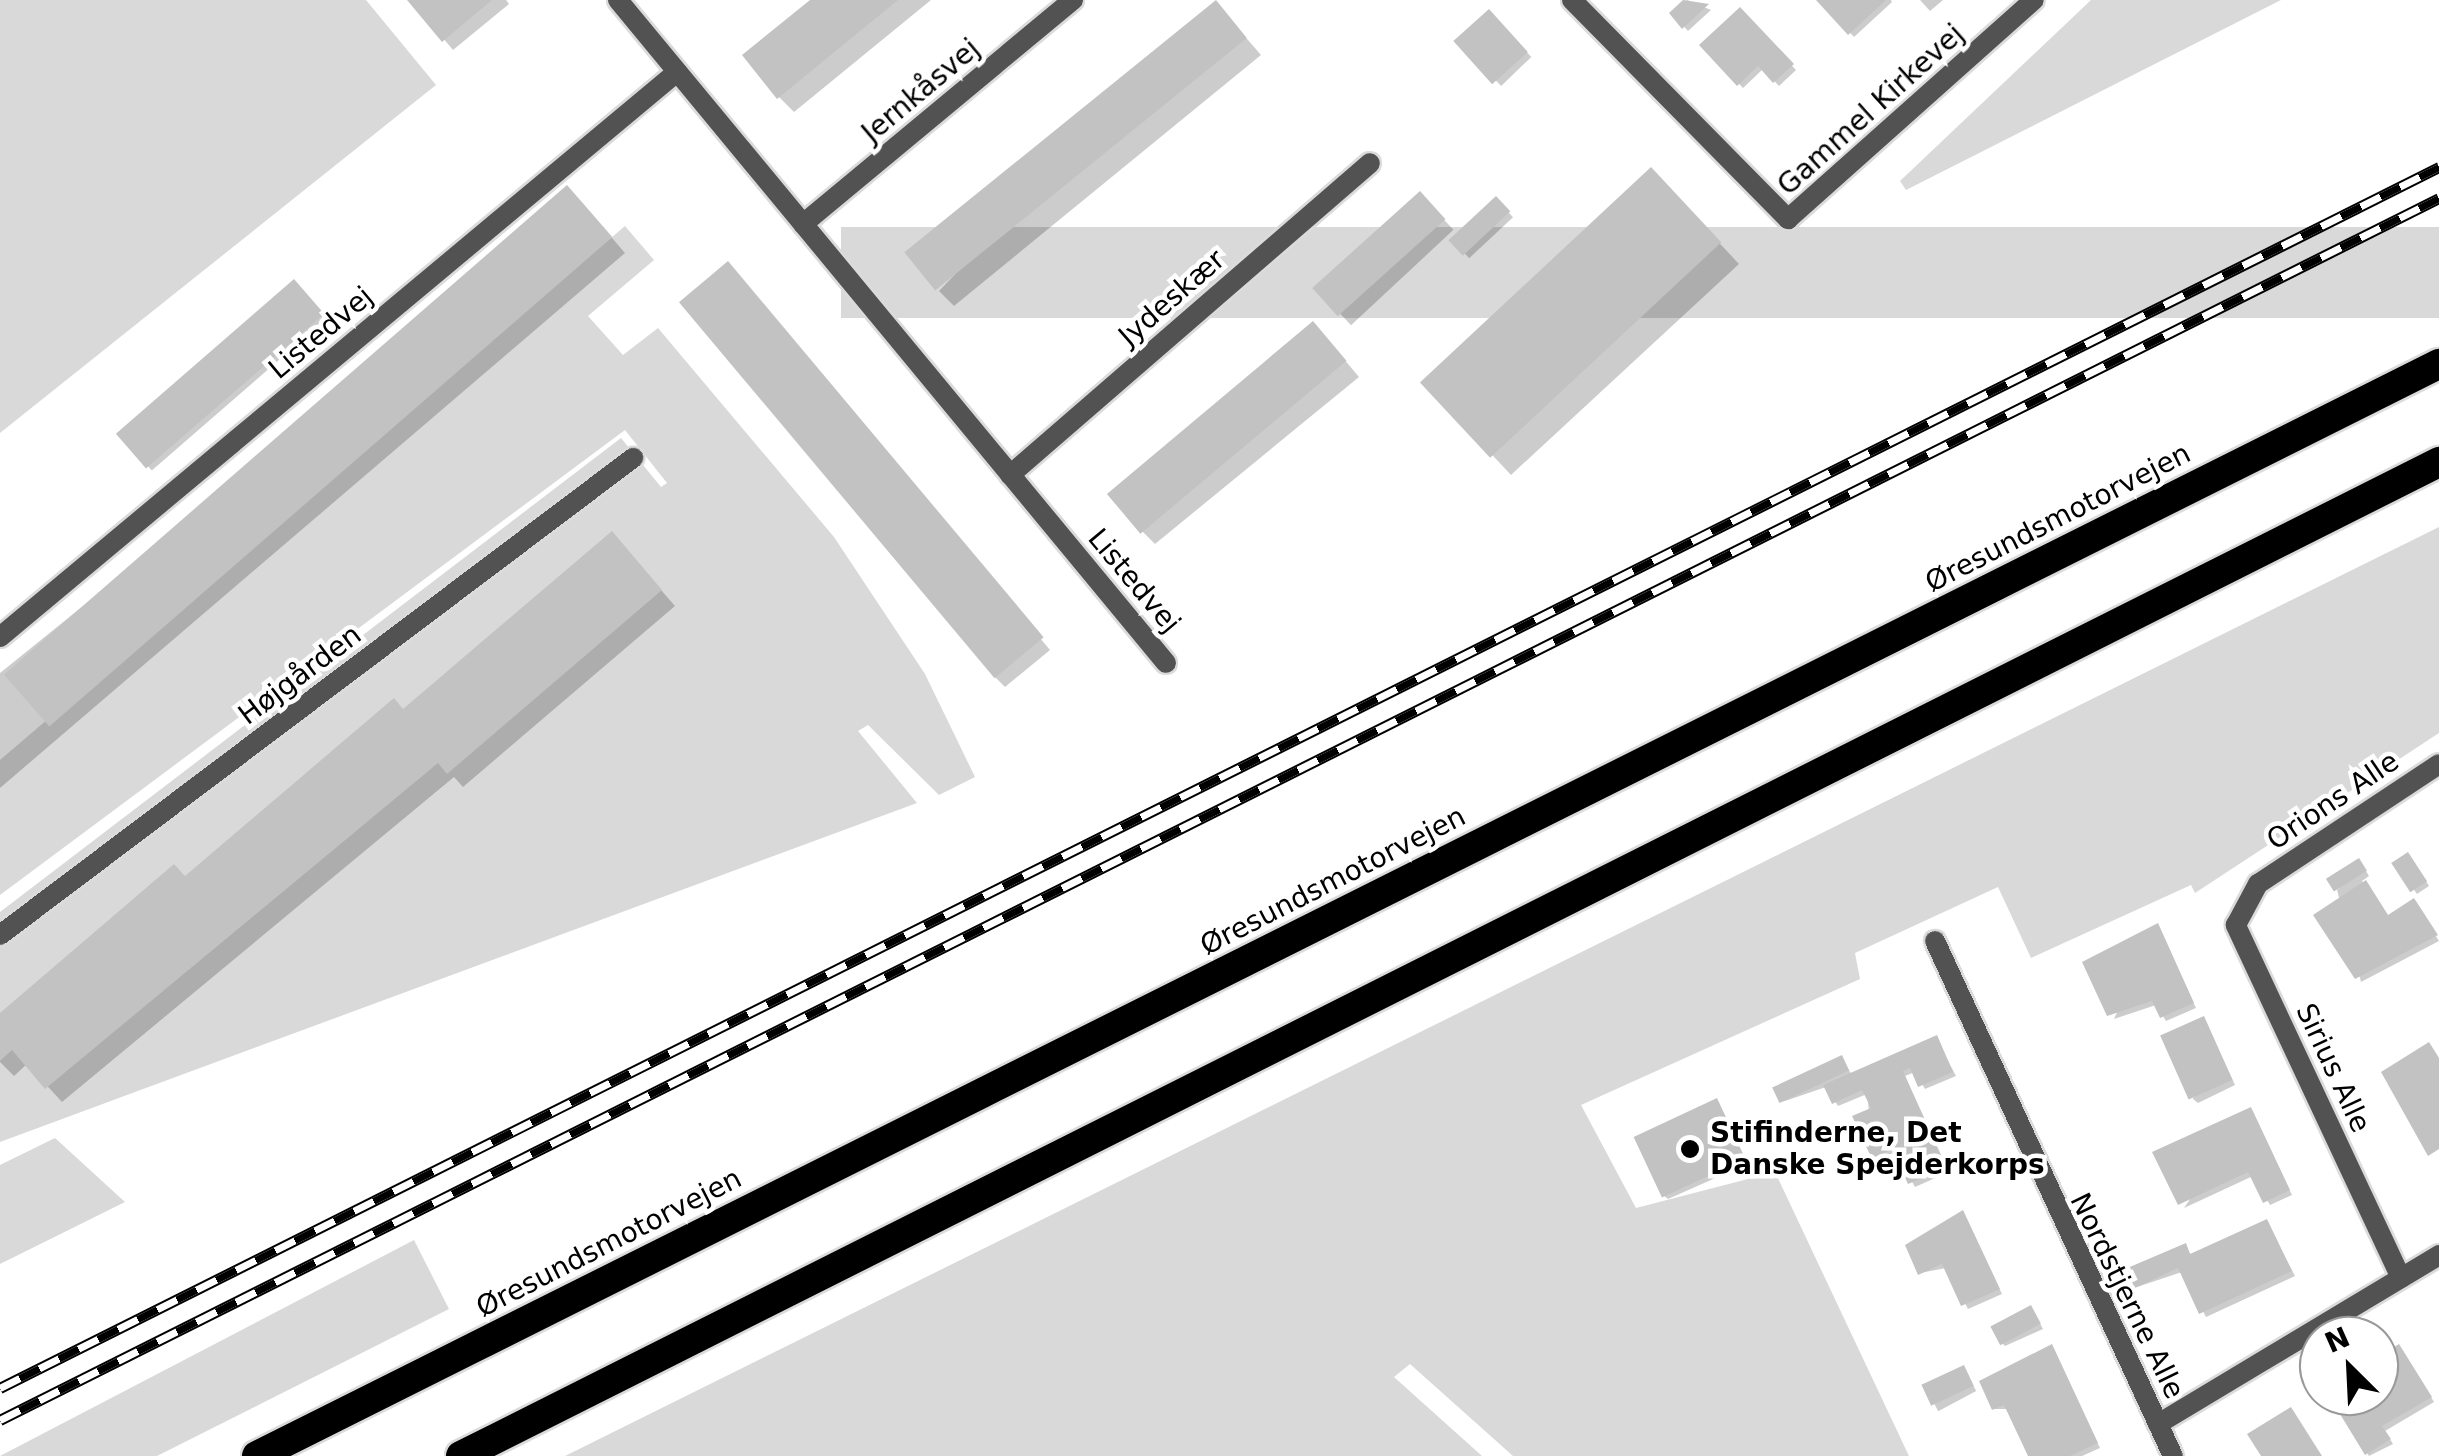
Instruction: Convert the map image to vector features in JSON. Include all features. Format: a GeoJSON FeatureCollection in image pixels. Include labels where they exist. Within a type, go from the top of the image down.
{"type":"FeatureCollection","features":[{"type":"Feature","properties":{"kind":"highway","name":"Øresundsmotorvejen"},"geometry":{"type":"LineString","coordinates":[[257,1456],[2439,364]]}},
{"type":"Feature","properties":{"kind":"highway"},"geometry":{"type":"LineString","coordinates":[[462,1456],[2439,462]]}},
{"type":"Feature","properties":{"kind":"street","name":"Listedvej"},"geometry":{"type":"LineString","coordinates":[[618,0],[1166,663]]}},
{"type":"Feature","properties":{"kind":"street","name":"Jernkåsvej"},"geometry":{"type":"LineString","coordinates":[[803,224],[1073,0]]}},
{"type":"Feature","properties":{"kind":"street","name":"Gammel Kirkevej"},"geometry":{"type":"LineString","coordinates":[[1572,0],[1788,220],[2034,0]]}},
{"type":"Feature","properties":{"kind":"street","name":"Listedvej"},"geometry":{"type":"LineString","coordinates":[[0,637],[677,72]]}},
{"type":"Feature","properties":{"kind":"street","name":"Jydeskær"},"geometry":{"type":"LineString","coordinates":[[1010,474],[1370,163]]}},
{"type":"Feature","properties":{"kind":"street","name":"Højgården"},"geometry":{"type":"LineString","coordinates":[[0,935],[632,458]]}},
{"type":"Feature","properties":{"kind":"street","name":"Orions Alle"},"geometry":{"type":"LineString","coordinates":[[2258,884],[2439,764]]}},
{"type":"Feature","properties":{"kind":"street","name":"Sirius Alle"},"geometry":{"type":"LineString","coordinates":[[2258,884],[2236,925],[2401,1278]]}},
{"type":"Feature","properties":{"kind":"street","name":"Nordstjerne Alle"},"geometry":{"type":"LineString","coordinates":[[1935,941],[2173,1456]]}},
{"type":"Feature","properties":{"kind":"street"},"geometry":{"type":"LineString","coordinates":[[2158,1424],[2439,1254]]}},
{"type":"Feature","properties":{"kind":"shaded area"},"geometry":{"type":"Polygon","coordinates":[[[0,0],[366,0],[436,85],[0,433],[0,0]]]}},
{"type":"Feature","properties":{"kind":"shaded area"},"geometry":{"type":"Polygon","coordinates":[[[2091,0],[2281,0],[1906,190],[1900,181],[2091,0]]]}},
{"type":"Feature","properties":{"kind":"shaded area"},"geometry":{"type":"Polygon","coordinates":[[[625,226],[654,260],[588,316],[623,355],[658,328],[834,537],[925,674],[975,777],[939,795],[868,725],[858,731],[917,803],[0,1142],[0,912],[621,438],[661,487],[667,483],[625,430],[0,895],[0,760],[625,226]]]}},
{"type":"Feature","properties":{"kind":"shaded area"},"geometry":{"type":"Polygon","coordinates":[[[841,227],[2439,227],[2439,318],[841,318],[841,227]]]}},
{"type":"Feature","properties":{"kind":"shaded area"},"geometry":{"type":"Polygon","coordinates":[[[2439,527],[2439,733],[2195,893],[2191,885],[2031,958],[1998,887],[1855,953],[1860,979],[1581,1105],[1636,1208],[1775,1172],[1909,1456],[1513,1456],[1410,1364],[1394,1377],[1482,1456],[565,1456],[2439,527]]]}},
{"type":"Feature","properties":{"kind":"shaded area"},"geometry":{"type":"Polygon","coordinates":[[[55,1138],[125,1202],[0,1264],[0,1165],[55,1138]]]}},
{"type":"Feature","properties":{"kind":"shaded area"},"geometry":{"type":"Polygon","coordinates":[[[414,1240],[449,1309],[157,1456],[0,1456],[414,1240]]]}},
{"type":"Feature","properties":{"kind":"building"},"geometry":{"type":"Polygon","coordinates":[[[407,0],[492,0],[442,42],[407,0]]]}},
{"type":"Feature","properties":{"kind":"building"},"geometry":{"type":"Polygon","coordinates":[[[810,0],[898,0],[777,99],[742,55],[810,0]]]}},
{"type":"Feature","properties":{"kind":"building"},"geometry":{"type":"Polygon","coordinates":[[[1216,0],[1247,38],[935,290],[904,252],[1216,0]]]}},
{"type":"Feature","properties":{"kind":"building"},"geometry":{"type":"Polygon","coordinates":[[[1683,0],[1709,4],[1682,29],[1669,13],[1683,0]]]}},
{"type":"Feature","properties":{"kind":"building"},"geometry":{"type":"Polygon","coordinates":[[[1816,0],[1886,0],[1848,35],[1816,0]]]}},
{"type":"Feature","properties":{"kind":"building"},"geometry":{"type":"Polygon","coordinates":[[[1740,7],[1794,64],[1773,83],[1758,66],[1737,86],[1699,45],[1740,7]]]}},
{"type":"Feature","properties":{"kind":"building"},"geometry":{"type":"Polygon","coordinates":[[[1489,9],[1528,52],[1492,84],[1453,41],[1489,9]]]}},
{"type":"Feature","properties":{"kind":"building"},"geometry":{"type":"Polygon","coordinates":[[[1651,167],[1721,242],[1490,458],[1420,383],[1651,167]]]}},
{"type":"Feature","properties":{"kind":"building"},"geometry":{"type":"Polygon","coordinates":[[[567,185],[612,237],[49,726],[4,674],[567,185]]]}},
{"type":"Feature","properties":{"kind":"building"},"geometry":{"type":"Polygon","coordinates":[[[1420,191],[1445,219],[1338,316],[1312,288],[1420,191]]]}},
{"type":"Feature","properties":{"kind":"building"},"geometry":{"type":"Polygon","coordinates":[[[1496,196],[1510,211],[1463,256],[1448,240],[1496,196]]]}},
{"type":"Feature","properties":{"kind":"building"},"geometry":{"type":"Polygon","coordinates":[[[728,261],[1044,637],[995,678],[679,302],[728,261]]]}},
{"type":"Feature","properties":{"kind":"building"},"geometry":{"type":"Polygon","coordinates":[[[294,279],[324,314],[146,469],[116,434],[294,279]]]}},
{"type":"Feature","properties":{"kind":"building"},"geometry":{"type":"Polygon","coordinates":[[[1313,321],[1346,361],[1140,534],[1107,494],[1313,321]]]}},
{"type":"Feature","properties":{"kind":"building"},"geometry":{"type":"Polygon","coordinates":[[[612,531],[662,590],[447,774],[438,763],[45,1089],[12,1050],[0,1061],[0,1013],[174,864],[185,876],[394,698],[403,709],[612,531]]]}},
{"type":"Feature","properties":{"kind":"building"},"geometry":{"type":"Polygon","coordinates":[[[2408,852],[2427,881],[2410,892],[2391,863],[2408,852]]]}},
{"type":"Feature","properties":{"kind":"building"},"geometry":{"type":"Polygon","coordinates":[[[2359,858],[2367,871],[2334,891],[2326,879],[2359,858]]]}},
{"type":"Feature","properties":{"kind":"building"},"geometry":{"type":"Polygon","coordinates":[[[2366,880],[2388,915],[2414,898],[2438,935],[2355,979],[2313,915],[2366,880]]]}},
{"type":"Feature","properties":{"kind":"building"},"geometry":{"type":"Polygon","coordinates":[[[2158,923],[2194,1003],[2160,1018],[2152,1001],[2107,1016],[2082,962],[2158,923]]]}},
{"type":"Feature","properties":{"kind":"building"},"geometry":{"type":"Polygon","coordinates":[[[2204,1016],[2232,1080],[2189,1099],[2160,1036],[2204,1016]]]}},
{"type":"Feature","properties":{"kind":"building"},"geometry":{"type":"Polygon","coordinates":[[[1937,1035],[1953,1072],[1918,1087],[1910,1068],[1903,1071],[1946,1168],[1908,1184],[1892,1149],[1872,1159],[1852,1116],[1871,1108],[1862,1090],[1832,1104],[1823,1085],[1937,1035]]]}},
{"type":"Feature","properties":{"kind":"building"},"geometry":{"type":"Polygon","coordinates":[[[2429,1042],[2439,1058],[2439,1149],[2428,1156],[2381,1072],[2429,1042]]]}},
{"type":"Feature","properties":{"kind":"building"},"geometry":{"type":"Polygon","coordinates":[[[1842,1055],[1849,1070],[1779,1103],[1772,1088],[1842,1055]]]}},
{"type":"Feature","properties":{"kind":"building","name":"Stifinderne, Det Danske Spejderkorps"},"geometry":{"type":"Polygon","coordinates":[[[1717,1098],[1745,1159],[1662,1198],[1634,1137],[1717,1098]]]}},
{"type":"Feature","properties":{"kind":"building"},"geometry":{"type":"Polygon","coordinates":[[[2251,1107],[2290,1190],[2263,1203],[2248,1172],[2178,1205],[2152,1152],[2251,1107]]]}},
{"type":"Feature","properties":{"kind":"building"},"geometry":{"type":"Polygon","coordinates":[[[1963,1210],[2000,1289],[1961,1306],[1942,1264],[1918,1275],[1905,1245],[1963,1210]]]}},
{"type":"Feature","properties":{"kind":"building"},"geometry":{"type":"Polygon","coordinates":[[[2267,1219],[2292,1271],[2199,1314],[2178,1268],[2135,1288],[2125,1269],[2186,1243],[2190,1254],[2267,1219]]]}},
{"type":"Feature","properties":{"kind":"building"},"geometry":{"type":"Polygon","coordinates":[[[2031,1305],[2041,1324],[2000,1345],[1990,1327],[2031,1305]]]}},
{"type":"Feature","properties":{"kind":"building"},"geometry":{"type":"Polygon","coordinates":[[[2052,1344],[2098,1443],[2070,1456],[2028,1456],[2004,1405],[1992,1410],[1979,1381],[2052,1344]]]}},
{"type":"Feature","properties":{"kind":"building"},"geometry":{"type":"Polygon","coordinates":[[[2399,1344],[2432,1397],[2382,1426],[2391,1439],[2365,1455],[2341,1416],[2399,1416],[2399,1344]]]}},
{"type":"Feature","properties":{"kind":"building"},"geometry":{"type":"Polygon","coordinates":[[[1964,1365],[1974,1386],[1931,1406],[1921,1385],[1964,1365]]]}},
{"type":"Feature","properties":{"kind":"building"},"geometry":{"type":"Polygon","coordinates":[[[2291,1407],[2322,1456],[2261,1456],[2247,1434],[2291,1407]]]}},
{"type":"Feature","properties":{"kind":"railway"},"geometry":{"type":"LineString","coordinates":[[0,1388],[2439,167]]}},
{"type":"Feature","properties":{"kind":"railway"},"geometry":{"type":"LineString","coordinates":[[0,1420],[2439,198]]}},
{"type":"Feature","properties":{"kind":"place","name":"Stifinderne, Det Danske Spejderkorps"},"geometry":{"type":"Point","coordinates":[1690,1149]}}]}
